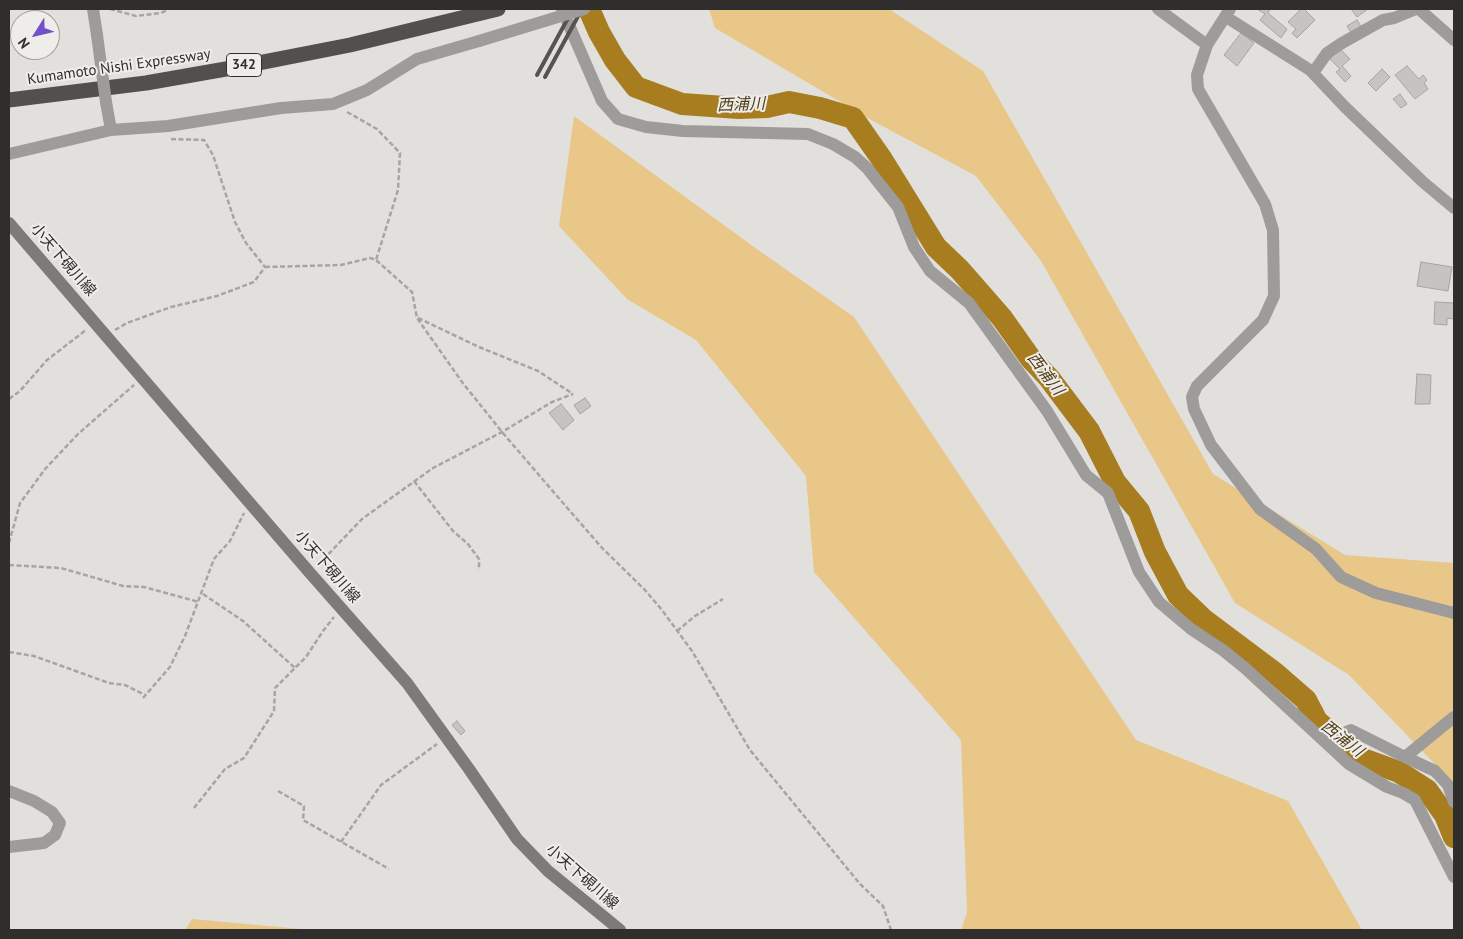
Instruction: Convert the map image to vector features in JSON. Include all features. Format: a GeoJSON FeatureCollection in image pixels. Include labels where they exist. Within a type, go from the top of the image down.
{"type":"FeatureCollection","features":[{"type":"Feature","properties":{"kind":"highway","name":"Kumamoto Nishi Expressway"},"geometry":{"type":"LineString","coordinates":[[9,100],[146,83],[243,66],[350,45],[498,9]]}},
{"type":"Feature","properties":{"kind":"main road","name":"小天下硯川線"},"geometry":{"type":"LineString","coordinates":[[9,223],[407,683],[447,737],[517,839],[548,871],[620,930]]}},
{"type":"Feature","properties":{"kind":"street"},"geometry":{"type":"LineString","coordinates":[[93,9],[111,130]]}},
{"type":"Feature","properties":{"kind":"street"},"geometry":{"type":"LineString","coordinates":[[562,9],[602,101],[618,119],[646,128],[682,131],[808,134],[833,144],[855,157],[867,168],[898,206],[914,247],[930,271],[969,303],[1048,412],[1086,475],[1108,493],[1139,572],[1159,602],[1191,629],[1245,668],[1349,764],[1387,788],[1403,793],[1415,800],[1454,877]]}},
{"type":"Feature","properties":{"kind":"street"},"geometry":{"type":"LineString","coordinates":[[9,154],[111,130],[168,126],[281,108],[333,104],[367,90],[417,59],[584,9]]}},
{"type":"Feature","properties":{"kind":"street"},"geometry":{"type":"LineString","coordinates":[[1158,9],[1207,45]]}},
{"type":"Feature","properties":{"kind":"street"},"geometry":{"type":"LineString","coordinates":[[1313,73],[1327,53],[1348,39],[1383,20],[1418,9],[1454,40]]}},
{"type":"Feature","properties":{"kind":"street"},"geometry":{"type":"LineString","coordinates":[[1454,208],[1423,182],[1345,107],[1313,73],[1228,13],[1207,45],[1197,75],[1198,89],[1265,204],[1273,230],[1274,296],[1262,320],[1197,386],[1192,397],[1197,415],[1211,445],[1260,509],[1316,549],[1341,577],[1376,594],[1454,613]]}},
{"type":"Feature","properties":{"kind":"street"},"geometry":{"type":"LineString","coordinates":[[1405,757],[1454,717]]}},
{"type":"Feature","properties":{"kind":"street"},"geometry":{"type":"LineString","coordinates":[[1325,741],[1351,730],[1435,772],[1448,785],[1454,802]]}},
{"type":"Feature","properties":{"kind":"street"},"geometry":{"type":"LineString","coordinates":[[9,791],[34,801],[52,812],[60,823],[55,835],[44,843],[9,847]]}},
{"type":"Feature","properties":{"kind":"path"},"geometry":{"type":"LineString","coordinates":[[110,9],[136,16],[160,13],[169,9]]}},
{"type":"Feature","properties":{"kind":"path"},"geometry":{"type":"LineString","coordinates":[[347,112],[377,129],[400,153],[398,190],[376,260]]}},
{"type":"Feature","properties":{"kind":"path"},"geometry":{"type":"LineString","coordinates":[[168,139],[204,140],[213,155],[234,222],[246,243],[266,268]]}},
{"type":"Feature","properties":{"kind":"path"},"geometry":{"type":"LineString","coordinates":[[108,337],[118,327],[127,323],[171,307],[217,296],[254,282],[266,268],[341,264],[370,258],[376,260],[412,292],[417,318],[462,382],[502,432],[604,549],[644,589],[677,631],[692,651],[750,750],[860,884],[883,906],[891,930]]}},
{"type":"Feature","properties":{"kind":"path"},"geometry":{"type":"LineString","coordinates":[[310,573],[362,519],[433,468],[502,432],[552,402],[573,394],[538,371],[479,347],[417,318]]}},
{"type":"Feature","properties":{"kind":"path"},"geometry":{"type":"LineString","coordinates":[[9,399],[20,392],[47,360],[95,322]]}},
{"type":"Feature","properties":{"kind":"path"},"geometry":{"type":"LineString","coordinates":[[9,543],[20,503],[46,468],[78,434],[143,377]]}},
{"type":"Feature","properties":{"kind":"path"},"geometry":{"type":"LineString","coordinates":[[414,481],[453,531],[468,544],[479,559],[479,570]]}},
{"type":"Feature","properties":{"kind":"path"},"geometry":{"type":"LineString","coordinates":[[9,652],[34,656],[109,683],[125,685],[144,697],[170,667],[199,602],[214,559],[230,541],[250,503]]}},
{"type":"Feature","properties":{"kind":"path"},"geometry":{"type":"LineString","coordinates":[[9,565],[61,568],[116,584],[144,587],[199,602]]}},
{"type":"Feature","properties":{"kind":"path"},"geometry":{"type":"LineString","coordinates":[[202,593],[243,621],[295,668]]}},
{"type":"Feature","properties":{"kind":"path"},"geometry":{"type":"LineString","coordinates":[[677,631],[695,616],[723,599]]}},
{"type":"Feature","properties":{"kind":"path"},"geometry":{"type":"LineString","coordinates":[[194,808],[225,769],[244,758],[274,711],[275,688],[306,657],[323,631],[341,609]]}},
{"type":"Feature","properties":{"kind":"path"},"geometry":{"type":"LineString","coordinates":[[341,842],[381,785],[447,737]]}},
{"type":"Feature","properties":{"kind":"path"},"geometry":{"type":"LineString","coordinates":[[278,791],[304,806],[303,820],[389,869]]}},
{"type":"Feature","properties":{"kind":"shaded area"},"geometry":{"type":"Polygon","coordinates":[[[709,9],[889,9],[983,71],[1213,474],[1345,555],[1454,563],[1454,784],[1349,675],[1235,603],[1041,261],[976,176],[873,121],[715,28],[709,9]]]}},
{"type":"Feature","properties":{"kind":"shaded area"},"geometry":{"type":"Polygon","coordinates":[[[574,116],[854,317],[1136,740],[1288,801],[1362,930],[961,930],[967,912],[961,740],[814,572],[806,476],[696,340],[627,299],[559,226],[574,116]]]}},
{"type":"Feature","properties":{"kind":"shaded area"},"geometry":{"type":"Polygon","coordinates":[[[192,919],[312,930],[185,930],[192,919]]]}},
{"type":"Feature","properties":{"kind":"building"},"geometry":{"type":"Polygon","coordinates":[[[1257,9],[1270,9],[1268,13],[1287,29],[1281,38],[1260,20],[1265,14],[1257,9]]]}},
{"type":"Feature","properties":{"kind":"building"},"geometry":{"type":"Polygon","coordinates":[[[1301,9],[1304,9],[1315,20],[1297,38],[1292,33],[1296,29],[1288,22],[1301,9]]]}},
{"type":"Feature","properties":{"kind":"building"},"geometry":{"type":"Polygon","coordinates":[[[1351,9],[1368,9],[1357,17],[1351,9]]]}},
{"type":"Feature","properties":{"kind":"building"},"geometry":{"type":"Polygon","coordinates":[[[1357,20],[1362,28],[1352,34],[1347,26],[1357,20]]]}},
{"type":"Feature","properties":{"kind":"building"},"geometry":{"type":"Polygon","coordinates":[[[1241,33],[1254,43],[1237,66],[1224,55],[1241,33]]]}},
{"type":"Feature","properties":{"kind":"building"},"geometry":{"type":"Polygon","coordinates":[[[1340,49],[1350,59],[1342,66],[1351,76],[1345,82],[1336,72],[1340,69],[1330,59],[1340,49]]]}},
{"type":"Feature","properties":{"kind":"building"},"geometry":{"type":"Polygon","coordinates":[[[1407,66],[1419,79],[1423,75],[1427,80],[1424,83],[1428,89],[1415,99],[1395,75],[1407,66]]]}},
{"type":"Feature","properties":{"kind":"building"},"geometry":{"type":"Polygon","coordinates":[[[1382,69],[1390,77],[1376,91],[1368,83],[1382,69]]]}},
{"type":"Feature","properties":{"kind":"building"},"geometry":{"type":"Polygon","coordinates":[[[1400,94],[1407,104],[1401,108],[1393,99],[1400,94]]]}},
{"type":"Feature","properties":{"kind":"building"},"geometry":{"type":"Polygon","coordinates":[[[1421,262],[1452,267],[1448,291],[1417,286],[1421,262]]]}},
{"type":"Feature","properties":{"kind":"building"},"geometry":{"type":"Polygon","coordinates":[[[1435,302],[1454,303],[1454,319],[1447,318],[1447,325],[1434,324],[1435,302]]]}},
{"type":"Feature","properties":{"kind":"building"},"geometry":{"type":"Polygon","coordinates":[[[1417,374],[1431,375],[1430,404],[1415,404],[1417,374]]]}},
{"type":"Feature","properties":{"kind":"building"},"geometry":{"type":"Polygon","coordinates":[[[585,398],[591,406],[580,414],[574,405],[585,398]]]}},
{"type":"Feature","properties":{"kind":"building"},"geometry":{"type":"Polygon","coordinates":[[[561,404],[574,420],[563,430],[549,413],[561,404]]]}},
{"type":"Feature","properties":{"kind":"building"},"geometry":{"type":"Polygon","coordinates":[[[457,721],[465,731],[461,735],[452,725],[457,721]]]}},
{"type":"Feature","properties":{"kind":"waterway","name":"西浦川"},"geometry":{"type":"LineString","coordinates":[[589,9],[599,32],[615,60],[636,87],[682,104],[739,108],[767,107],[789,102],[820,108],[853,118],[881,158],[936,247],[960,270],[1002,318],[1031,359],[1049,378],[1089,431],[1115,482],[1139,511],[1155,552],[1178,595],[1203,619],[1275,673],[1306,700],[1317,721],[1355,754],[1363,759],[1399,772],[1427,790],[1445,815],[1454,837]]}},
{"type":"Feature","properties":{"kind":"railway"},"geometry":{"type":"LineString","coordinates":[[537,75],[573,9]]}},
{"type":"Feature","properties":{"kind":"railway"},"geometry":{"type":"LineString","coordinates":[[545,77],[582,9]]}}]}
